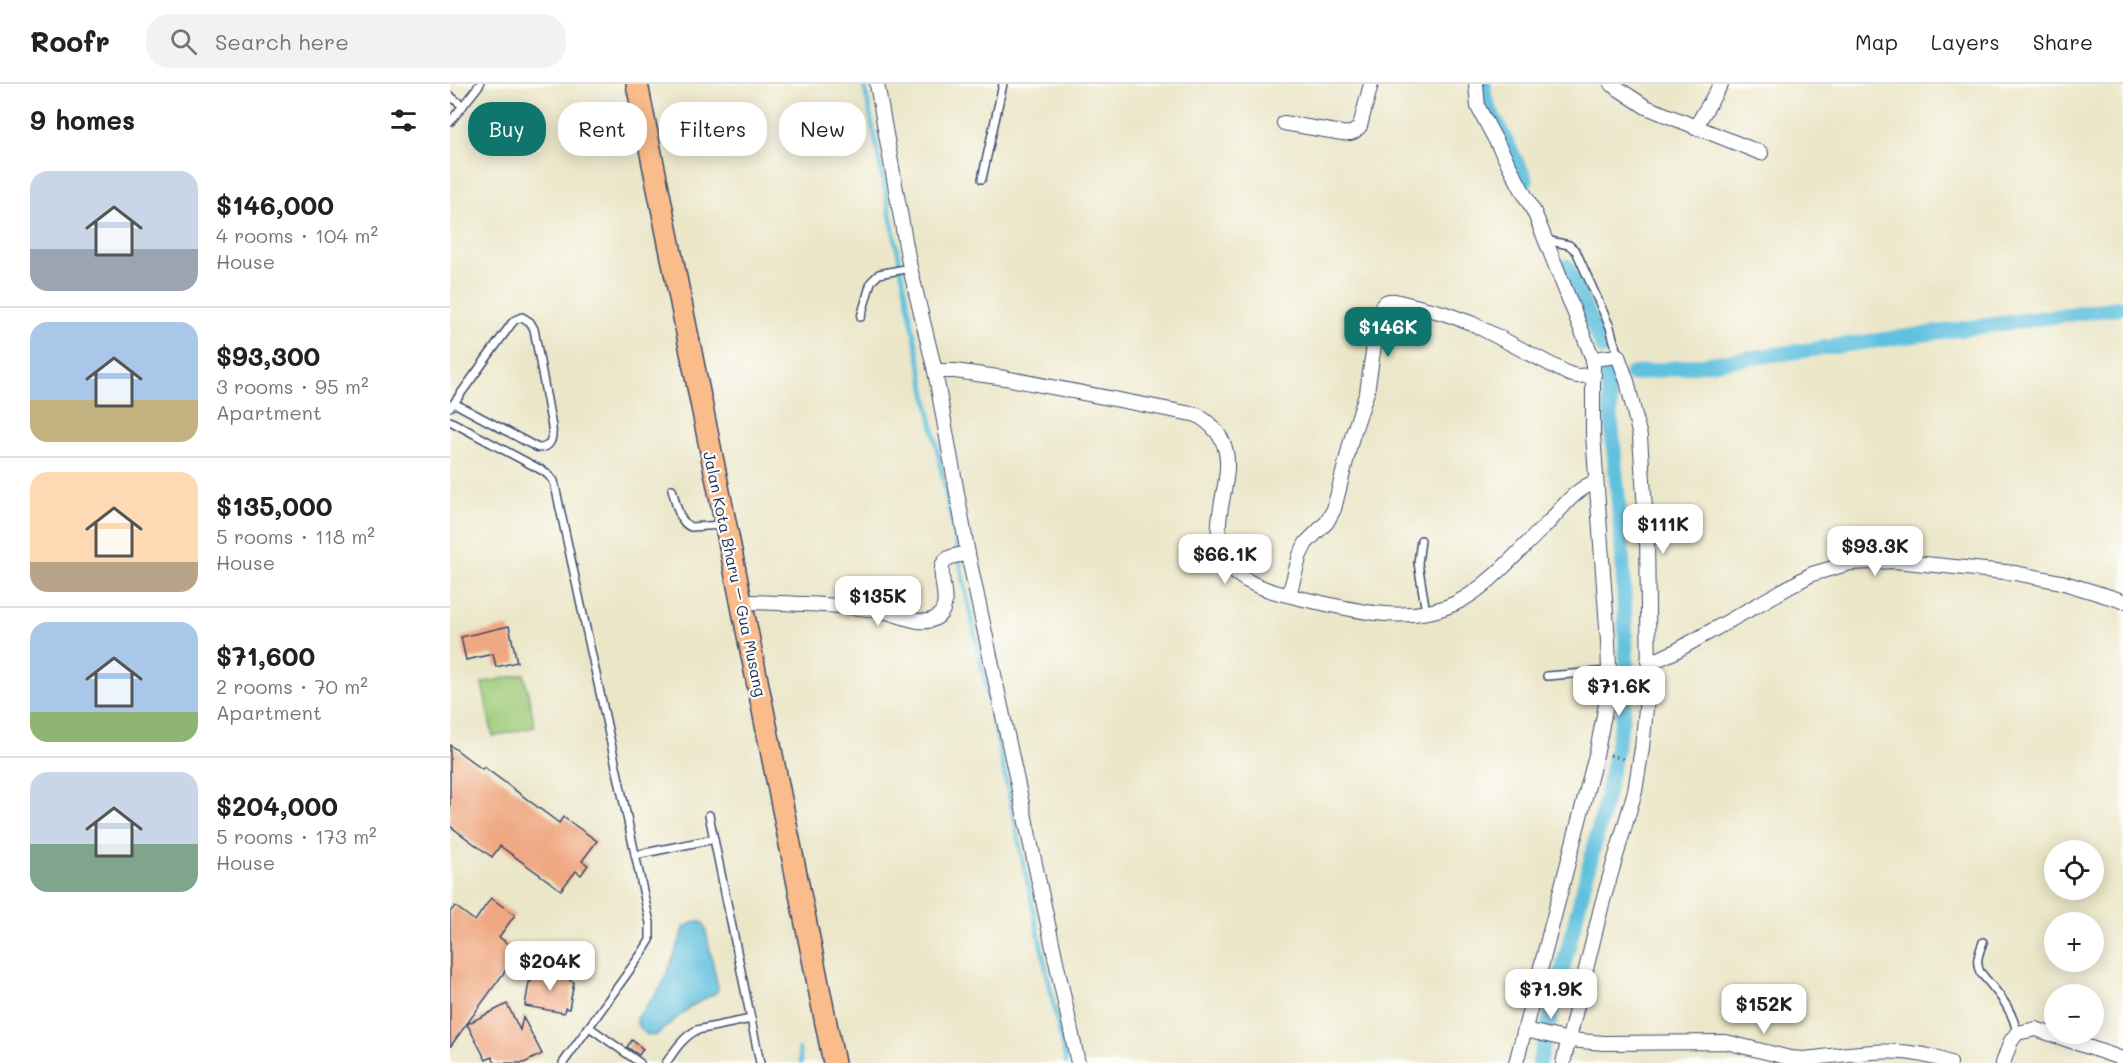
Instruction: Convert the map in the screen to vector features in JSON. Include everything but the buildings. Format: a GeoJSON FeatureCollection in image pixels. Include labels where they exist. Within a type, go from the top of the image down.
{"type":"FeatureCollection","features":[{"type":"Feature","properties":{"kind":"main road","name":"Jalan Kota Bharu – Gua Musang"},"geometry":{"type":"LineString","coordinates":[[637,84],[700,407],[742,603],[834,1063]]}},
{"type":"Feature","properties":{"kind":"street"},"geometry":{"type":"LineString","coordinates":[[877,84],[908,268],[935,371],[965,554],[1078,1063]]}},
{"type":"Feature","properties":{"kind":"street"},"geometry":{"type":"LineString","coordinates":[[1284,123],[1342,133],[1356,132],[1360,126],[1371,84]]}},
{"type":"Feature","properties":{"kind":"street"},"geometry":{"type":"LineString","coordinates":[[1476,84],[1478,107],[1535,214],[1593,359],[1593,434],[1608,641],[1607,699],[1597,751],[1528,1031],[1516,1063]]}},
{"type":"Feature","properties":{"kind":"street"},"geometry":{"type":"LineString","coordinates":[[1611,84],[1646,107],[1761,153]]}},
{"type":"Feature","properties":{"kind":"street"},"geometry":{"type":"LineString","coordinates":[[1695,128],[1721,84]]}},
{"type":"Feature","properties":{"kind":"street"},"geometry":{"type":"LineString","coordinates":[[1289,595],[1306,543],[1327,522],[1334,509],[1352,437],[1367,392],[1379,312],[1383,304],[1395,301],[1443,313],[1471,323],[1569,374],[1594,375]]}},
{"type":"Feature","properties":{"kind":"street"},"geometry":{"type":"LineString","coordinates":[[1563,1063],[1567,1039],[1602,904],[1635,790],[1642,748],[1648,680],[1647,538],[1637,417],[1618,356],[1593,359]]}},
{"type":"Feature","properties":{"kind":"street"},"geometry":{"type":"LineString","coordinates":[[935,371],[1005,378],[1197,416],[1211,424],[1220,435],[1226,451],[1227,466],[1219,532],[1226,564],[1237,575],[1256,585],[1361,612],[1397,615],[1426,612],[1456,603],[1480,587],[1577,492],[1596,483]]}},
{"type":"Feature","properties":{"kind":"street"},"geometry":{"type":"LineString","coordinates":[[742,603],[828,605],[886,612],[927,621],[939,615],[943,609],[945,600],[943,561],[965,554]]}},
{"type":"Feature","properties":{"kind":"street"},"geometry":{"type":"LineString","coordinates":[[1648,661],[1674,652],[1812,574],[1850,562],[1895,561],[2015,573],[2061,582],[2123,601]]}},
{"type":"Feature","properties":{"kind":"street"},"geometry":{"type":"LineString","coordinates":[[2003,1063],[2011,1041],[2017,1033],[2036,1029],[2123,1059]]}},
{"type":"Feature","properties":{"kind":"street"},"geometry":{"type":"LineString","coordinates":[[1528,1031],[1567,1039],[1640,1044],[1726,1042],[1790,1058],[1804,1059],[1900,1050],[1934,1056],[1950,1063]]}},
{"type":"Feature","properties":{"kind":"lane"},"geometry":{"type":"LineString","coordinates":[[450,122],[480,84]]}},
{"type":"Feature","properties":{"kind":"lane"},"geometry":{"type":"LineString","coordinates":[[982,179],[1002,84]]}},
{"type":"Feature","properties":{"kind":"lane"},"geometry":{"type":"LineString","coordinates":[[450,96],[463,106]]}},
{"type":"Feature","properties":{"kind":"lane"},"geometry":{"type":"LineString","coordinates":[[1546,240],[1569,245],[1576,251],[1610,327],[1618,356]]}},
{"type":"Feature","properties":{"kind":"lane"},"geometry":{"type":"LineString","coordinates":[[861,317],[871,282],[879,274],[908,268]]}},
{"type":"Feature","properties":{"kind":"lane"},"geometry":{"type":"LineString","coordinates":[[522,317],[528,319],[534,329],[552,427],[549,445],[538,448],[452,405],[515,320],[522,317]]}},
{"type":"Feature","properties":{"kind":"lane"},"geometry":{"type":"LineString","coordinates":[[450,421],[545,472],[554,482],[650,923],[650,940],[563,1063]]}},
{"type":"Feature","properties":{"kind":"lane"},"geometry":{"type":"LineString","coordinates":[[672,489],[682,520],[686,525],[691,527],[725,525]]}},
{"type":"Feature","properties":{"kind":"lane"},"geometry":{"type":"LineString","coordinates":[[1420,540],[1418,563],[1426,612]]}},
{"type":"Feature","properties":{"kind":"lane"},"geometry":{"type":"LineString","coordinates":[[1547,676],[1609,671]]}},
{"type":"Feature","properties":{"kind":"lane"},"geometry":{"type":"LineString","coordinates":[[709,815],[760,1063]]}},
{"type":"Feature","properties":{"kind":"lane"},"geometry":{"type":"LineString","coordinates":[[635,855],[714,839]]}},
{"type":"Feature","properties":{"kind":"lane"},"geometry":{"type":"LineString","coordinates":[[1983,942],[1976,960],[1977,967],[2007,1004],[2014,1018],[2017,1033]]}},
{"type":"Feature","properties":{"kind":"lane"},"geometry":{"type":"LineString","coordinates":[[666,1063],[684,1038],[691,1033],[751,1019]]}},
{"type":"Feature","properties":{"kind":"lane"},"geometry":{"type":"LineString","coordinates":[[589,1027],[640,1063]]}},
{"type":"Feature","properties":{"kind":"path"},"geometry":{"type":"LineString","coordinates":[[1605,753],[1633,762]]}},
{"type":"Feature","properties":{"kind":"green space"},"geometry":{"type":"Polygon","coordinates":[[[524,674],[535,727],[493,736],[482,683],[524,674]]]}},
{"type":"Feature","properties":{"kind":"water"},"geometry":{"type":"Polygon","coordinates":[[[696,921],[703,923],[705,927],[717,992],[690,1007],[655,1036],[647,1035],[637,1024],[637,1018],[662,986],[685,927],[696,921]]]}},
{"type":"Feature","properties":{"kind":"waterway"},"geometry":{"type":"LineString","coordinates":[[864,84],[963,578],[1066,1063]]}},
{"type":"Feature","properties":{"kind":"waterway"},"geometry":{"type":"LineString","coordinates":[[1484,84],[1488,106],[1526,180]]}},
{"type":"Feature","properties":{"kind":"waterway"},"geometry":{"type":"LineString","coordinates":[[1567,266],[1603,348]]}},
{"type":"Feature","properties":{"kind":"waterway"},"geometry":{"type":"LineString","coordinates":[[1632,374],[2123,307]]}},
{"type":"Feature","properties":{"kind":"waterway"},"geometry":{"type":"LineString","coordinates":[[1539,1063],[1605,803],[1622,721],[1627,674],[1622,544],[1607,370]]}},
{"type":"Feature","properties":{"kind":"waterway"},"geometry":{"type":"LineString","coordinates":[[799,1049],[801,1063]]}}]}
